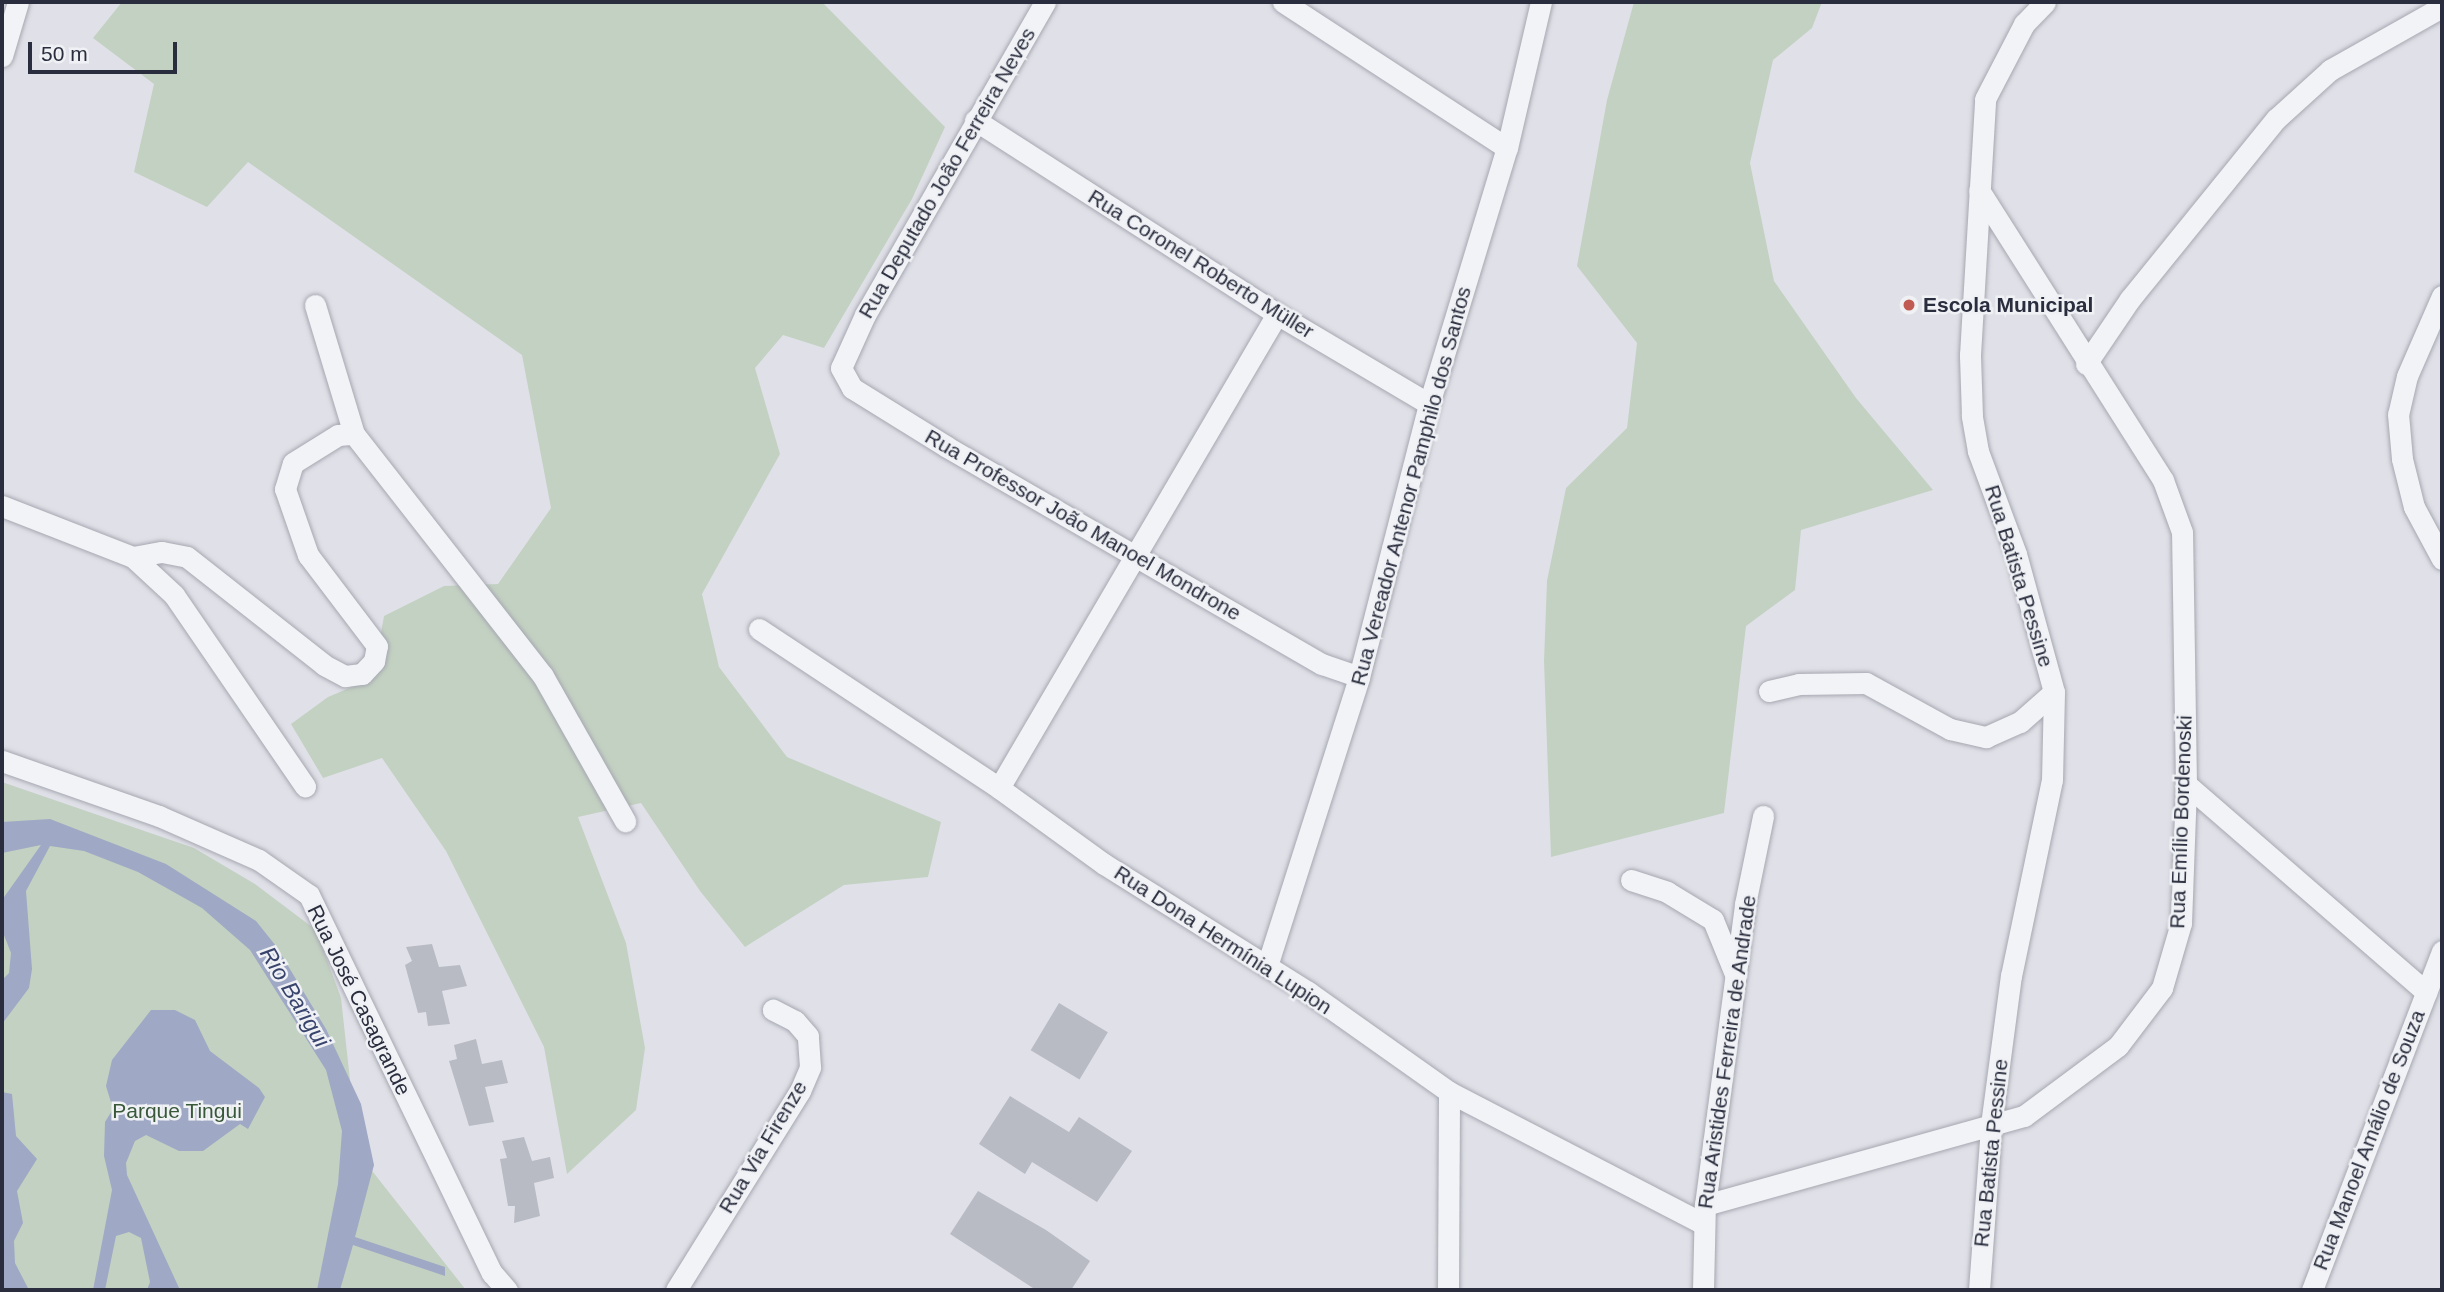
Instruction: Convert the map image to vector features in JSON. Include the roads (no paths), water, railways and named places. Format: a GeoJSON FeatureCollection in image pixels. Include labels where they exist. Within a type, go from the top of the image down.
{"type":"FeatureCollection","features":[{"type":"Feature","properties":{"kind":"street","name":"Rua Deputado João Ferreira Neves"},"geometry":{"type":"LineString","coordinates":[[849,345],[975,120],[1045,2]]}},
{"type":"Feature","properties":{"kind":"street"},"geometry":{"type":"LineString","coordinates":[[1283,2],[1507,148]]}},
{"type":"Feature","properties":{"kind":"street","name":"Rua Vereador Antenor Pamphilo dos Santos"},"geometry":{"type":"LineString","coordinates":[[1267,966],[1359,677],[1429,404],[1507,148],[1541,2]]}},
{"type":"Feature","properties":{"kind":"street","name":"Rua Batista Pessine"},"geometry":{"type":"LineString","coordinates":[[1979,1290],[1991,1125],[2011,976],[2052,780],[2053,692],[2043,641],[1978,451],[1972,416],[1970,355],[1985,99],[2024,24],[2045,2]]}},
{"type":"Feature","properties":{"kind":"street"},"geometry":{"type":"LineString","coordinates":[[2087,364],[2130,299],[2276,118],[2330,70],[2442,7]]}},
{"type":"Feature","properties":{"kind":"street"},"geometry":{"type":"LineString","coordinates":[[2,56],[11,8]]}},
{"type":"Feature","properties":{"kind":"street","name":"Rua Coronel Roberto Müller"},"geometry":{"type":"LineString","coordinates":[[975,120],[1277,314],[1429,404]]}},
{"type":"Feature","properties":{"kind":"street","name":"Rua Emílio Bordenoski"},"geometry":{"type":"LineString","coordinates":[[1704,1215],[2024,1116],[2071,1085],[2118,1046],[2162,988],[2181,923],[2186,784],[2182,532],[2163,480],[1979,190]]}},
{"type":"Feature","properties":{"kind":"street"},"geometry":{"type":"LineString","coordinates":[[2442,296],[2407,376],[2398,414],[2402,459],[2414,507],[2442,559]]}},
{"type":"Feature","properties":{"kind":"street"},"geometry":{"type":"LineString","coordinates":[[315,305],[354,434],[482,594],[543,676],[625,821]]}},
{"type":"Feature","properties":{"kind":"street"},"geometry":{"type":"LineString","coordinates":[[999,788],[1133,553],[1277,314]]}},
{"type":"Feature","properties":{"kind":"street","name":"Rua Professor João Manoel Mondrone"},"geometry":{"type":"LineString","coordinates":[[849,345],[841,368],[852,388],[1322,664],[1359,677]]}},
{"type":"Feature","properties":{"kind":"street"},"geometry":{"type":"LineString","coordinates":[[133,557],[162,552],[187,557],[324,664],[345,676],[362,674],[373,662],[377,646],[308,555],[285,489],[293,464],[338,435],[354,434]]}},
{"type":"Feature","properties":{"kind":"street"},"geometry":{"type":"LineString","coordinates":[[2,506],[133,557],[174,596],[305,786]]}},
{"type":"Feature","properties":{"kind":"street","name":"Rua Dona Hermínia Lupion"},"geometry":{"type":"LineString","coordinates":[[759,629],[999,788],[1104,864],[1267,966],[1449,1092],[1704,1215]]}},
{"type":"Feature","properties":{"kind":"street"},"geometry":{"type":"LineString","coordinates":[[1769,691],[1799,684],[1866,683],[1950,729],[1986,737],[2020,722],[2053,692]]}},
{"type":"Feature","properties":{"kind":"street","name":"Rua José Casagrande"},"geometry":{"type":"LineString","coordinates":[[2,761],[159,816],[259,860],[309,895],[492,1273],[507,1290]]}},
{"type":"Feature","properties":{"kind":"street"},"geometry":{"type":"LineString","coordinates":[[2186,784],[2426,992]]}},
{"type":"Feature","properties":{"kind":"street","name":"Rua Aristides Ferreira de Andrade"},"geometry":{"type":"LineString","coordinates":[[1703,1290],[1704,1215],[1735,976],[1763,816]]}},
{"type":"Feature","properties":{"kind":"street"},"geometry":{"type":"LineString","coordinates":[[1631,880],[1667,892],[1713,920],[1735,976]]}},
{"type":"Feature","properties":{"kind":"street","name":"Rua Manoel Amálio de Souza"},"geometry":{"type":"LineString","coordinates":[[2312,1290],[2442,951]]}},
{"type":"Feature","properties":{"kind":"street","name":"Rua Via Firenze"},"geometry":{"type":"LineString","coordinates":[[676,1290],[800,1091],[810,1067],[808,1036],[795,1021],[773,1010]]}},
{"type":"Feature","properties":{"kind":"street"},"geometry":{"type":"LineString","coordinates":[[1448,1290],[1449,1092]]}},
{"type":"Feature","properties":{"kind":"water","name":"Rio Barigui"},"geometry":{"type":"Polygon","coordinates":[[[50,819],[166,864],[256,921],[276,946],[326,1029],[361,1104],[374,1165],[355,1237],[445,1267],[445,1276],[353,1245],[340,1290],[317,1290],[338,1184],[342,1131],[326,1070],[250,950],[202,908],[138,872],[84,851],[50,846],[26,891],[32,969],[29,988],[2,1024],[2,980],[9,973],[11,953],[2,930],[2,900],[41,845],[2,853],[2,822],[50,819]]]}},
{"type":"Feature","properties":{"kind":"water"},"geometry":{"type":"Polygon","coordinates":[[[151,1010],[175,1010],[195,1020],[210,1051],[259,1088],[265,1097],[248,1129],[240,1124],[203,1151],[179,1151],[146,1135],[135,1141],[126,1163],[127,1175],[180,1290],[147,1290],[150,1282],[141,1238],[129,1232],[116,1236],[105,1290],[93,1290],[112,1190],[104,1156],[105,1122],[113,1109],[106,1086],[112,1060],[151,1010]]]}},
{"type":"Feature","properties":{"kind":"water"},"geometry":{"type":"Polygon","coordinates":[[[2,1092],[12,1094],[16,1136],[37,1159],[17,1191],[23,1223],[14,1241],[15,1263],[29,1290],[2,1290],[2,1092]]]}},
{"type":"Feature","properties":{"kind":"place","name":"Escola Municipal"},"geometry":{"type":"Point","coordinates":[1909,305]}},
{"type":"Feature","properties":{"kind":"park label","name":"Parque Tingui"},"geometry":{"type":"Point","coordinates":[177,1111]}}]}
